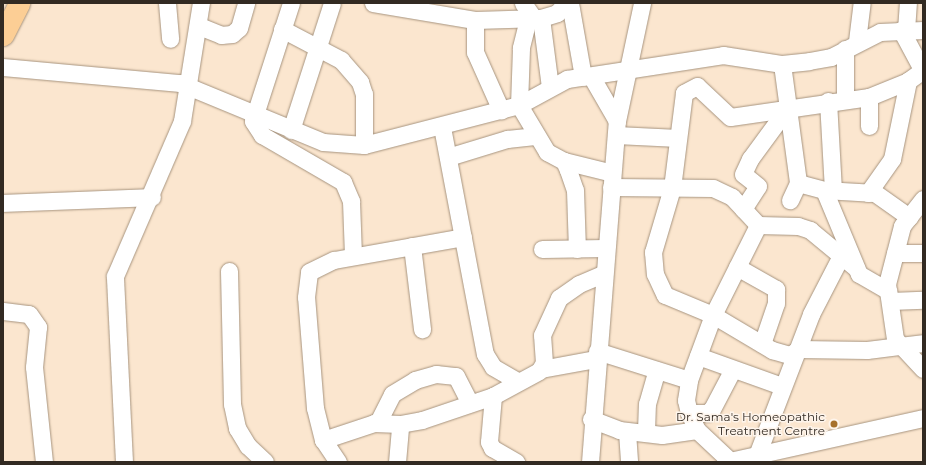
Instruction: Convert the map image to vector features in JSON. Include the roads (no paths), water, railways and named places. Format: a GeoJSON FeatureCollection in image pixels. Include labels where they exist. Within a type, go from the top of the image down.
{"type":"FeatureCollection","features":[{"type":"Feature","properties":{"kind":"main road"},"geometry":{"type":"LineString","coordinates":[[3,10],[6,3]]}},
{"type":"Feature","properties":{"kind":"main road"},"geometry":{"type":"LineString","coordinates":[[3,35],[19,3]]}},
{"type":"Feature","properties":{"kind":"street"},"geometry":{"type":"LineString","coordinates":[[167,3],[170,40]]}},
{"type":"Feature","properties":{"kind":"street"},"geometry":{"type":"LineString","coordinates":[[124,462],[115,276],[124,248],[152,197],[182,121],[199,26],[201,3]]}},
{"type":"Feature","properties":{"kind":"street"},"geometry":{"type":"LineString","coordinates":[[199,26],[221,35],[232,34],[239,28],[246,3]]}},
{"type":"Feature","properties":{"kind":"street"},"geometry":{"type":"LineString","coordinates":[[291,3],[253,113],[255,126],[262,135],[343,182],[351,201],[353,256]]}},
{"type":"Feature","properties":{"kind":"street"},"geometry":{"type":"LineString","coordinates":[[291,130],[332,3]]}},
{"type":"Feature","properties":{"kind":"street"},"geometry":{"type":"LineString","coordinates":[[373,3],[401,6],[475,20],[534,19],[557,13],[566,3]]}},
{"type":"Feature","properties":{"kind":"street"},"geometry":{"type":"LineString","coordinates":[[523,3],[534,19],[550,87]]}},
{"type":"Feature","properties":{"kind":"street"},"geometry":{"type":"LineString","coordinates":[[570,3],[587,76],[616,128]]}},
{"type":"Feature","properties":{"kind":"street"},"geometry":{"type":"LineString","coordinates":[[590,462],[591,419],[616,128],[642,3]]}},
{"type":"Feature","properties":{"kind":"street"},"geometry":{"type":"LineString","coordinates":[[845,100],[851,45],[862,3]]}},
{"type":"Feature","properties":{"kind":"street"},"geometry":{"type":"LineString","coordinates":[[908,3],[910,30],[923,70],[908,81],[869,97],[789,106],[730,116],[697,86],[684,93],[672,188],[653,252],[655,274],[665,295],[713,315],[762,344],[790,355],[799,349],[867,350],[899,343],[923,343]]}},
{"type":"Feature","properties":{"kind":"street"},"geometry":{"type":"LineString","coordinates":[[534,19],[521,48],[519,105],[547,152],[564,161],[612,180],[672,188],[713,188],[732,197],[758,225],[798,226],[810,230],[856,268]]}},
{"type":"Feature","properties":{"kind":"street"},"geometry":{"type":"LineString","coordinates":[[475,20],[475,52],[501,110]]}},
{"type":"Feature","properties":{"kind":"street"},"geometry":{"type":"LineString","coordinates":[[282,29],[319,46],[341,60],[360,82],[364,94],[364,145]]}},
{"type":"Feature","properties":{"kind":"street"},"geometry":{"type":"LineString","coordinates":[[3,67],[188,85],[291,130],[323,142],[364,145],[442,127],[519,105],[550,87],[587,76],[723,55],[782,64],[831,57],[851,45],[880,32],[910,30]]}},
{"type":"Feature","properties":{"kind":"street"},"geometry":{"type":"LineString","coordinates":[[782,64],[789,106],[798,184],[790,200]]}},
{"type":"Feature","properties":{"kind":"street"},"geometry":{"type":"LineString","coordinates":[[868,193],[892,159],[908,81]]}},
{"type":"Feature","properties":{"kind":"street"},"geometry":{"type":"LineString","coordinates":[[869,97],[869,126]]}},
{"type":"Feature","properties":{"kind":"street"},"geometry":{"type":"LineString","coordinates":[[828,101],[828,190],[856,268],[859,274],[889,296],[923,300]]}},
{"type":"Feature","properties":{"kind":"street"},"geometry":{"type":"LineString","coordinates":[[743,209],[758,186],[744,174],[750,158],[789,106]]}},
{"type":"Feature","properties":{"kind":"street"},"geometry":{"type":"LineString","coordinates":[[442,127],[485,354],[493,367],[517,381]]}},
{"type":"Feature","properties":{"kind":"street"},"geometry":{"type":"LineString","coordinates":[[616,128],[678,138]]}},
{"type":"Feature","properties":{"kind":"street"},"geometry":{"type":"LineString","coordinates":[[448,157],[507,139],[537,136]]}},
{"type":"Feature","properties":{"kind":"street"},"geometry":{"type":"LineString","coordinates":[[564,161],[575,190],[577,249]]}},
{"type":"Feature","properties":{"kind":"street"},"geometry":{"type":"LineString","coordinates":[[798,184],[828,190],[876,193],[909,217]]}},
{"type":"Feature","properties":{"kind":"street"},"geometry":{"type":"LineString","coordinates":[[3,203],[152,197]]}},
{"type":"Feature","properties":{"kind":"street"},"geometry":{"type":"LineString","coordinates":[[923,199],[902,226],[895,253],[889,296],[895,339],[923,369]]}},
{"type":"Feature","properties":{"kind":"street"},"geometry":{"type":"LineString","coordinates":[[758,225],[713,315],[690,380],[686,400],[689,413],[697,430],[734,461],[923,418]]}},
{"type":"Feature","properties":{"kind":"street"},"geometry":{"type":"LineString","coordinates":[[338,462],[323,440],[314,408],[306,280],[313,268],[353,256],[463,237]]}},
{"type":"Feature","properties":{"kind":"street"},"geometry":{"type":"LineString","coordinates":[[412,246],[422,329]]}},
{"type":"Feature","properties":{"kind":"street"},"geometry":{"type":"LineString","coordinates":[[542,249],[606,248]]}},
{"type":"Feature","properties":{"kind":"street"},"geometry":{"type":"LineString","coordinates":[[895,253],[923,253]]}},
{"type":"Feature","properties":{"kind":"street"},"geometry":{"type":"LineString","coordinates":[[757,455],[782,386],[799,349],[811,314],[841,256]]}},
{"type":"Feature","properties":{"kind":"street"},"geometry":{"type":"LineString","coordinates":[[737,267],[776,289],[776,303],[762,344]]}},
{"type":"Feature","properties":{"kind":"street"},"geometry":{"type":"LineString","coordinates":[[229,270],[232,404],[237,428],[248,446],[265,462]]}},
{"type":"Feature","properties":{"kind":"street"},"geometry":{"type":"LineString","coordinates":[[541,369],[542,335],[559,298],[579,284],[603,274]]}},
{"type":"Feature","properties":{"kind":"street"},"geometry":{"type":"LineString","coordinates":[[3,311],[29,314],[38,327],[34,367],[44,462]]}},
{"type":"Feature","properties":{"kind":"street"},"geometry":{"type":"LineString","coordinates":[[323,440],[378,422],[400,424],[493,396],[517,381],[541,369],[597,355],[690,380]]}},
{"type":"Feature","properties":{"kind":"street"},"geometry":{"type":"LineString","coordinates":[[698,356],[782,386]]}},
{"type":"Feature","properties":{"kind":"street"},"geometry":{"type":"LineString","coordinates":[[689,413],[707,413],[712,409],[733,369]]}},
{"type":"Feature","properties":{"kind":"street"},"geometry":{"type":"LineString","coordinates":[[646,431],[647,404],[657,370]]}},
{"type":"Feature","properties":{"kind":"street"},"geometry":{"type":"LineString","coordinates":[[378,422],[392,394],[415,380],[436,374],[456,376],[470,403]]}},
{"type":"Feature","properties":{"kind":"street"},"geometry":{"type":"LineString","coordinates":[[493,396],[490,442],[492,448],[516,462]]}},
{"type":"Feature","properties":{"kind":"street"},"geometry":{"type":"LineString","coordinates":[[591,419],[627,432],[646,431],[662,435],[697,430]]}},
{"type":"Feature","properties":{"kind":"street"},"geometry":{"type":"LineString","coordinates":[[396,462],[400,424]]}},
{"type":"Feature","properties":{"kind":"street"},"geometry":{"type":"LineString","coordinates":[[627,432],[629,462]]}},
{"type":"Feature","properties":{"kind":"place","name":"Dr. Sama's Homeopathic Treatment Centre"},"geometry":{"type":"Point","coordinates":[834,424]}}]}
